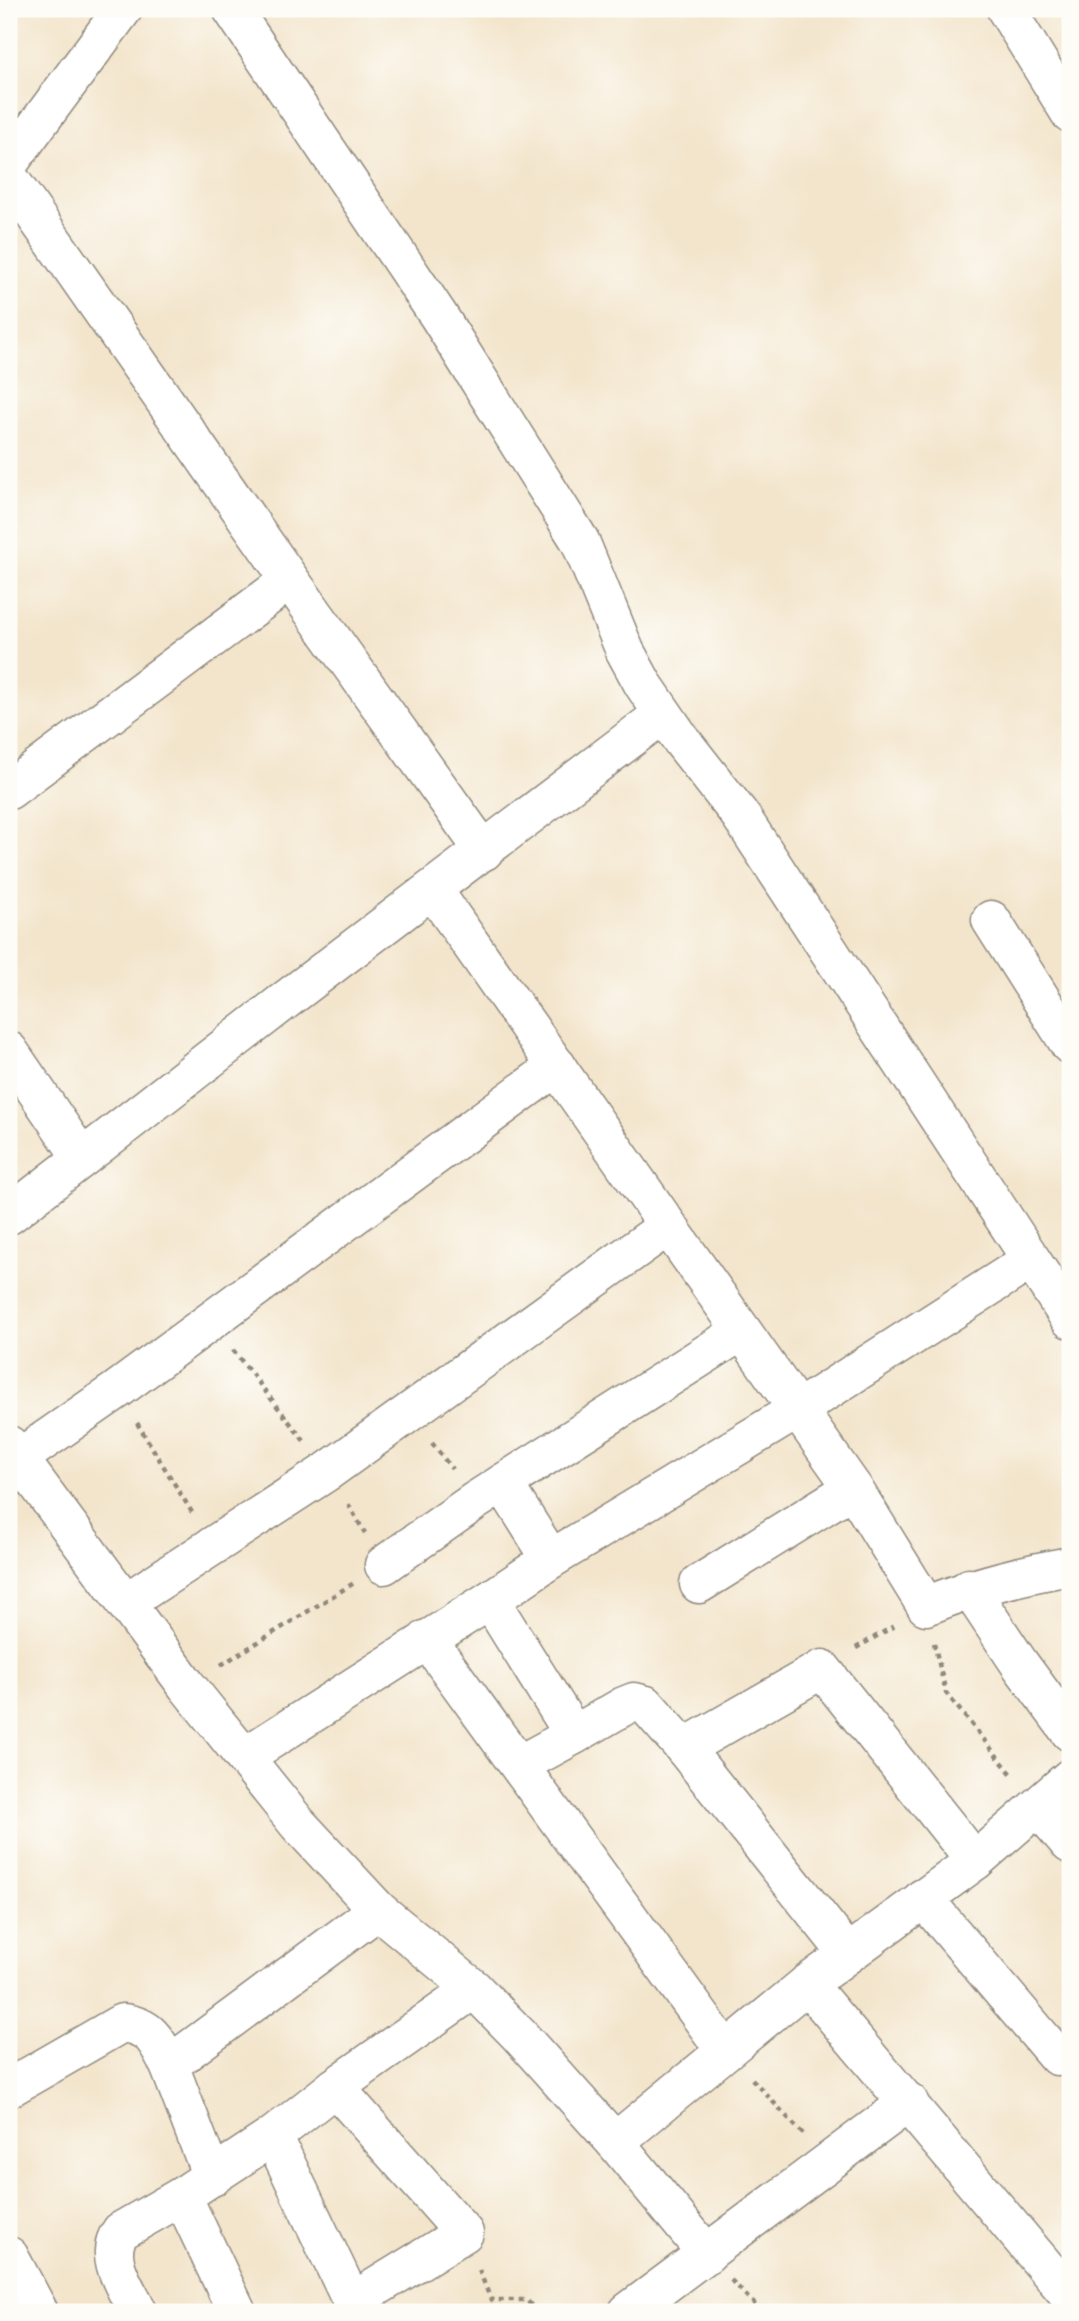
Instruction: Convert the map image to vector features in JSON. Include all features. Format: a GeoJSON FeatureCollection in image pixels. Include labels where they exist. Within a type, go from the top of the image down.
{"type":"FeatureCollection","features":[{"type":"Feature","properties":{"kind":"street"},"geometry":{"type":"LineString","coordinates":[[9,163],[123,9]]}},
{"type":"Feature","properties":{"kind":"street"},"geometry":{"type":"LineString","coordinates":[[232,9],[438,315],[580,541],[625,651],[643,684],[740,815],[1070,1319]]}},
{"type":"Feature","properties":{"kind":"street"},"geometry":{"type":"LineString","coordinates":[[1006,9],[1070,113]]}},
{"type":"Feature","properties":{"kind":"street"},"geometry":{"type":"LineString","coordinates":[[9,178],[290,580],[484,851]]}},
{"type":"Feature","properties":{"kind":"street"},"geometry":{"type":"LineString","coordinates":[[9,790],[290,580]]}},
{"type":"Feature","properties":{"kind":"street"},"geometry":{"type":"LineString","coordinates":[[9,1215],[287,999],[663,714]]}},
{"type":"Feature","properties":{"kind":"street"},"geometry":{"type":"LineString","coordinates":[[433,890],[853,1488],[926,1606],[969,1588],[1021,1574],[1070,1566]]}},
{"type":"Feature","properties":{"kind":"street"},"geometry":{"type":"LineString","coordinates":[[991,920],[1070,1045]]}},
{"type":"Feature","properties":{"kind":"street"},"geometry":{"type":"LineString","coordinates":[[9,1051],[82,1158]]}},
{"type":"Feature","properties":{"kind":"street"},"geometry":{"type":"LineString","coordinates":[[557,1066],[117,1390],[14,1451],[187,1686],[334,1864],[378,1910],[474,1989],[565,2085],[707,2254]]}},
{"type":"Feature","properties":{"kind":"street"},"geometry":{"type":"LineString","coordinates":[[125,1603],[328,1471],[668,1226]]}},
{"type":"Feature","properties":{"kind":"street"},"geometry":{"type":"LineString","coordinates":[[244,1757],[551,1559],[797,1410],[1031,1260]]}},
{"type":"Feature","properties":{"kind":"street"},"geometry":{"type":"LineString","coordinates":[[384,1565],[489,1492],[742,1331]]}},
{"type":"Feature","properties":{"kind":"street"},"geometry":{"type":"LineString","coordinates":[[699,1584],[853,1488]]}},
{"type":"Feature","properties":{"kind":"street"},"geometry":{"type":"LineString","coordinates":[[489,1492],[551,1559]]}},
{"type":"Feature","properties":{"kind":"street"},"geometry":{"type":"LineString","coordinates":[[969,1588],[1019,1663],[1070,1732]]}},
{"type":"Feature","properties":{"kind":"street"},"geometry":{"type":"LineString","coordinates":[[490,1600],[573,1735]]}},
{"type":"Feature","properties":{"kind":"street"},"geometry":{"type":"LineString","coordinates":[[427,1639],[725,2050]]}},
{"type":"Feature","properties":{"kind":"street"},"geometry":{"type":"LineString","coordinates":[[684,1748],[822,1669],[975,1861]]}},
{"type":"Feature","properties":{"kind":"street"},"geometry":{"type":"LineString","coordinates":[[519,1765],[634,1702],[646,1705],[684,1748],[848,1954]]}},
{"type":"Feature","properties":{"kind":"street"},"geometry":{"type":"LineString","coordinates":[[615,2142],[807,1984],[975,1861],[1070,1778]]}},
{"type":"Feature","properties":{"kind":"street"},"geometry":{"type":"LineString","coordinates":[[1038,1807],[1070,1844]]}},
{"type":"Feature","properties":{"kind":"street"},"geometry":{"type":"LineString","coordinates":[[923,1898],[1057,2056]]}},
{"type":"Feature","properties":{"kind":"street"},"geometry":{"type":"LineString","coordinates":[[169,2065],[378,1910]]}},
{"type":"Feature","properties":{"kind":"street"},"geometry":{"type":"LineString","coordinates":[[807,1984],[1070,2296]]}},
{"type":"Feature","properties":{"kind":"street"},"geometry":{"type":"LineString","coordinates":[[138,2312],[117,2269],[113,2252],[115,2238],[121,2231],[197,2186],[273,2136],[335,2087],[474,1989]]}},
{"type":"Feature","properties":{"kind":"street"},"geometry":{"type":"LineString","coordinates":[[9,2088],[122,2023],[135,2024],[145,2029],[157,2042],[169,2065],[197,2186],[237,2312]]}},
{"type":"Feature","properties":{"kind":"street"},"geometry":{"type":"LineString","coordinates":[[273,2136],[352,2302],[464,2233],[335,2087]]}},
{"type":"Feature","properties":{"kind":"street"},"geometry":{"type":"LineString","coordinates":[[628,2312],[909,2102]]}},
{"type":"Feature","properties":{"kind":"street"},"geometry":{"type":"LineString","coordinates":[[9,2256],[39,2312]]}},
{"type":"Feature","properties":{"kind":"path"},"geometry":{"type":"LineString","coordinates":[[187,1686],[384,1565],[328,1471],[210,1320]]}},
{"type":"Feature","properties":{"kind":"path"},"geometry":{"type":"LineString","coordinates":[[117,1390],[214,1547]]}},
{"type":"Feature","properties":{"kind":"path"},"geometry":{"type":"LineString","coordinates":[[410,1412],[489,1492]]}},
{"type":"Feature","properties":{"kind":"path"},"geometry":{"type":"LineString","coordinates":[[822,1669],[926,1606],[946,1693],[1038,1807]]}},
{"type":"Feature","properties":{"kind":"path"},"geometry":{"type":"LineString","coordinates":[[725,2050],[830,2163]]}},
{"type":"Feature","properties":{"kind":"path"},"geometry":{"type":"LineString","coordinates":[[464,2233],[491,2300],[527,2300],[536,2312]]}}]}
